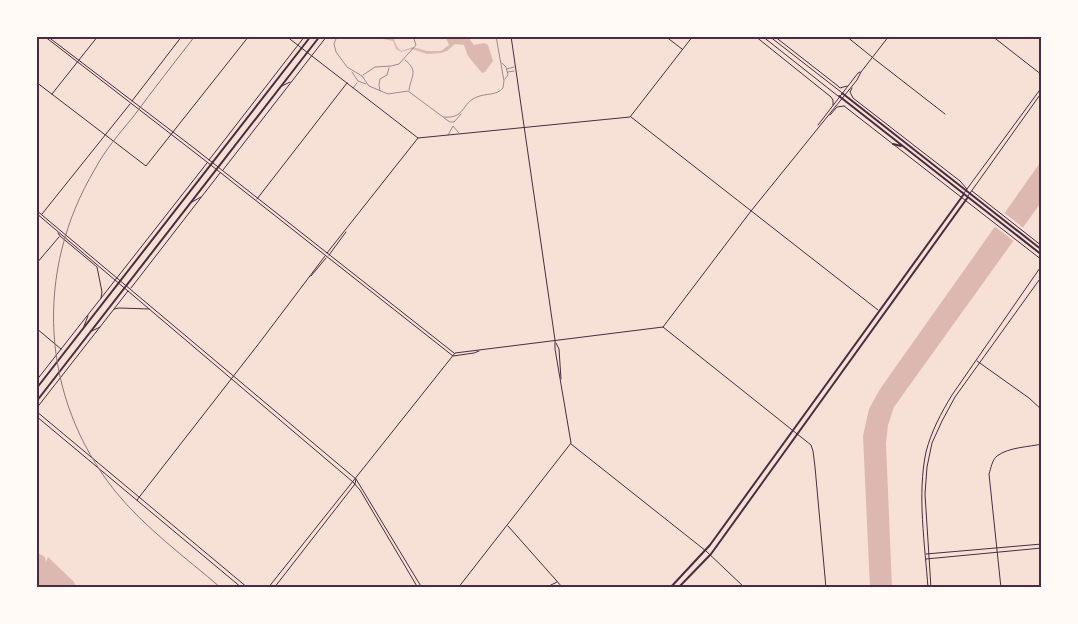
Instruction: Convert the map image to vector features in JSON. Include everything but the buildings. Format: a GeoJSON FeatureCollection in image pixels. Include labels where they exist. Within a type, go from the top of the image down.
{"type":"FeatureCollection","features":[{"type":"Feature","properties":{"kind":"main road"},"geometry":{"type":"LineString","coordinates":[[36,389],[311,36]]}},
{"type":"Feature","properties":{"kind":"main road"},"geometry":{"type":"LineString","coordinates":[[36,402],[320,36]]}},
{"type":"Feature","properties":{"kind":"main road"},"geometry":{"type":"LineString","coordinates":[[843,94],[1000,214],[1042,250]]}},
{"type":"Feature","properties":{"kind":"main road"},"geometry":{"type":"LineString","coordinates":[[840,97],[993,216],[1017,236],[1020,241],[1042,255]]}},
{"type":"Feature","properties":{"kind":"main road"},"geometry":{"type":"LineString","coordinates":[[893,144],[904,147]]}},
{"type":"Feature","properties":{"kind":"main road"},"geometry":{"type":"LineString","coordinates":[[670,588],[706,551],[964,194]]}},
{"type":"Feature","properties":{"kind":"main road"},"geometry":{"type":"LineString","coordinates":[[678,588],[711,554],[968,197]]}},
{"type":"Feature","properties":{"kind":"street"},"geometry":{"type":"LineString","coordinates":[[44,36],[78,61]]}},
{"type":"Feature","properties":{"kind":"street"},"geometry":{"type":"LineString","coordinates":[[47,36],[454,355]]}},
{"type":"Feature","properties":{"kind":"street"},"geometry":{"type":"LineString","coordinates":[[52,94],[98,36]]}},
{"type":"Feature","properties":{"kind":"street"},"geometry":{"type":"LineString","coordinates":[[41,216],[182,36]]}},
{"type":"Feature","properties":{"kind":"street"},"geometry":{"type":"LineString","coordinates":[[36,82],[146,166],[249,36]]}},
{"type":"Feature","properties":{"kind":"street"},"geometry":{"type":"LineString","coordinates":[[286,36],[418,138],[630,117],[880,311]]}},
{"type":"Feature","properties":{"kind":"street"},"geometry":{"type":"LineString","coordinates":[[36,381],[305,36]]}},
{"type":"Feature","properties":{"kind":"street"},"geometry":{"type":"LineString","coordinates":[[248,588],[36,410],[327,36]]}},
{"type":"Feature","properties":{"kind":"street"},"geometry":{"type":"LineString","coordinates":[[337,36],[334,46],[336,52],[358,81],[380,91],[393,94],[408,92],[452,122],[460,134]]}},
{"type":"Feature","properties":{"kind":"street"},"geometry":{"type":"LineString","coordinates":[[362,76],[375,67],[398,64],[416,45],[413,36]]}},
{"type":"Feature","properties":{"kind":"street"},"geometry":{"type":"LineString","coordinates":[[452,122],[456,121],[476,97],[501,91],[503,88],[504,80],[496,36]]}},
{"type":"Feature","properties":{"kind":"street"},"geometry":{"type":"LineString","coordinates":[[510,36],[555,349],[571,443],[711,554],[745,588]]}},
{"type":"Feature","properties":{"kind":"street"},"geometry":{"type":"LineString","coordinates":[[665,36],[682,49]]}},
{"type":"Feature","properties":{"kind":"street"},"geometry":{"type":"LineString","coordinates":[[630,117],[693,36]]}},
{"type":"Feature","properties":{"kind":"street"},"geometry":{"type":"LineString","coordinates":[[755,36],[832,96],[833,105]]}},
{"type":"Feature","properties":{"kind":"street"},"geometry":{"type":"LineString","coordinates":[[762,36],[840,97]]}},
{"type":"Feature","properties":{"kind":"street"},"geometry":{"type":"LineString","coordinates":[[769,36],[843,94]]}},
{"type":"Feature","properties":{"kind":"street"},"geometry":{"type":"LineString","coordinates":[[774,36],[838,86],[845,88],[847,86]]}},
{"type":"Feature","properties":{"kind":"street"},"geometry":{"type":"LineString","coordinates":[[846,36],[945,114]]}},
{"type":"Feature","properties":{"kind":"street"},"geometry":{"type":"LineString","coordinates":[[843,94],[847,86],[861,72],[889,36]]}},
{"type":"Feature","properties":{"kind":"street"},"geometry":{"type":"LineString","coordinates":[[992,36],[1042,75]]}},
{"type":"Feature","properties":{"kind":"street"},"geometry":{"type":"LineString","coordinates":[[404,59],[412,65],[414,71],[408,92]]}},
{"type":"Feature","properties":{"kind":"street"},"geometry":{"type":"LineString","coordinates":[[501,63],[505,64],[507,69],[504,80]]}},
{"type":"Feature","properties":{"kind":"street"},"geometry":{"type":"LineString","coordinates":[[380,91],[380,79],[389,73],[389,66]]}},
{"type":"Feature","properties":{"kind":"street"},"geometry":{"type":"LineString","coordinates":[[507,69],[515,67]]}},
{"type":"Feature","properties":{"kind":"street"},"geometry":{"type":"LineString","coordinates":[[352,71],[362,76],[368,86]]}},
{"type":"Feature","properties":{"kind":"street"},"geometry":{"type":"LineString","coordinates":[[507,72],[516,71]]}},
{"type":"Feature","properties":{"kind":"street"},"geometry":{"type":"LineString","coordinates":[[861,72],[850,92],[853,98],[960,181],[967,190]]}},
{"type":"Feature","properties":{"kind":"street"},"geometry":{"type":"LineString","coordinates":[[281,86],[292,81]]}},
{"type":"Feature","properties":{"kind":"street"},"geometry":{"type":"LineString","coordinates":[[353,88],[358,81]]}},
{"type":"Feature","properties":{"kind":"street"},"geometry":{"type":"LineString","coordinates":[[257,199],[347,83]]}},
{"type":"Feature","properties":{"kind":"street"},"geometry":{"type":"LineString","coordinates":[[964,194],[1042,87]]}},
{"type":"Feature","properties":{"kind":"street"},"geometry":{"type":"LineString","coordinates":[[818,127],[833,105],[843,94],[852,88]]}},
{"type":"Feature","properties":{"kind":"street"},"geometry":{"type":"LineString","coordinates":[[968,197],[1042,92]]}},
{"type":"Feature","properties":{"kind":"street"},"geometry":{"type":"LineString","coordinates":[[829,115],[840,97]]}},
{"type":"Feature","properties":{"kind":"street"},"geometry":{"type":"LineString","coordinates":[[663,327],[751,211],[818,127],[839,106],[844,106],[1042,260]]}},
{"type":"Feature","properties":{"kind":"street"},"geometry":{"type":"LineString","coordinates":[[443,116],[454,116],[462,113]]}},
{"type":"Feature","properties":{"kind":"street"},"geometry":{"type":"LineString","coordinates":[[448,135],[453,126]]}},
{"type":"Feature","properties":{"kind":"street"},"geometry":{"type":"LineString","coordinates":[[230,133],[239,130]]}},
{"type":"Feature","properties":{"kind":"street"},"geometry":{"type":"LineString","coordinates":[[137,500],[418,138]]}},
{"type":"Feature","properties":{"kind":"street"},"geometry":{"type":"LineString","coordinates":[[221,172],[327,255]]}},
{"type":"Feature","properties":{"kind":"street"},"geometry":{"type":"LineString","coordinates":[[971,192],[1042,246]]}},
{"type":"Feature","properties":{"kind":"street"},"geometry":{"type":"LineString","coordinates":[[191,202],[202,196]]}},
{"type":"Feature","properties":{"kind":"street"},"geometry":{"type":"LineString","coordinates":[[990,208],[997,210]]}},
{"type":"Feature","properties":{"kind":"street"},"geometry":{"type":"LineString","coordinates":[[36,210],[58,232],[119,284],[130,288],[356,479],[422,588]]}},
{"type":"Feature","properties":{"kind":"street"},"geometry":{"type":"LineString","coordinates":[[36,213],[121,281],[128,291],[353,482],[360,490],[418,588]]}},
{"type":"Feature","properties":{"kind":"street"},"geometry":{"type":"LineString","coordinates":[[985,216],[993,216]]}},
{"type":"Feature","properties":{"kind":"street"},"geometry":{"type":"LineString","coordinates":[[58,232],[60,236],[97,267],[102,292],[101,298]]}},
{"type":"Feature","properties":{"kind":"street"},"geometry":{"type":"LineString","coordinates":[[36,264],[60,236]]}},
{"type":"Feature","properties":{"kind":"street"},"geometry":{"type":"LineString","coordinates":[[140,249],[149,244]]}},
{"type":"Feature","properties":{"kind":"street"},"geometry":{"type":"LineString","coordinates":[[928,588],[922,493],[926,452],[933,432],[942,411],[1042,265]]}},
{"type":"Feature","properties":{"kind":"street"},"geometry":{"type":"LineString","coordinates":[[931,588],[925,494],[927,467],[932,443],[948,409],[979,362],[1042,276]]}},
{"type":"Feature","properties":{"kind":"street"},"geometry":{"type":"LineString","coordinates":[[114,310],[119,308],[150,309]]}},
{"type":"Feature","properties":{"kind":"street"},"geometry":{"type":"LineString","coordinates":[[84,329],[88,315]]}},
{"type":"Feature","properties":{"kind":"street"},"geometry":{"type":"LineString","coordinates":[[91,331],[100,326]]}},
{"type":"Feature","properties":{"kind":"street"},"geometry":{"type":"LineString","coordinates":[[268,588],[454,355],[663,327],[806,440],[813,451],[826,588]]}},
{"type":"Feature","properties":{"kind":"street"},"geometry":{"type":"LineString","coordinates":[[36,328],[61,349]]}},
{"type":"Feature","properties":{"kind":"street"},"geometry":{"type":"LineString","coordinates":[[976,360],[1029,398],[1042,410]]}},
{"type":"Feature","properties":{"kind":"street"},"geometry":{"type":"LineString","coordinates":[[44,372],[54,366]]}},
{"type":"Feature","properties":{"kind":"street"},"geometry":{"type":"LineString","coordinates":[[36,416],[242,588]]}},
{"type":"Feature","properties":{"kind":"street"},"geometry":{"type":"LineString","coordinates":[[458,588],[571,443]]}},
{"type":"Feature","properties":{"kind":"street"},"geometry":{"type":"LineString","coordinates":[[1001,588],[989,474],[992,462],[998,456],[1012,450],[1042,444]]}},
{"type":"Feature","properties":{"kind":"street"},"geometry":{"type":"LineString","coordinates":[[274,588],[355,484],[356,479]]}},
{"type":"Feature","properties":{"kind":"street"},"geometry":{"type":"LineString","coordinates":[[508,525],[563,588]]}},
{"type":"Feature","properties":{"kind":"street"},"geometry":{"type":"LineString","coordinates":[[926,554],[1042,544]]}},
{"type":"Feature","properties":{"kind":"street"},"geometry":{"type":"LineString","coordinates":[[926,559],[1042,548]]}},
{"type":"Feature","properties":{"kind":"street"},"geometry":{"type":"LineString","coordinates":[[545,588],[557,582]]}},
{"type":"Feature","properties":{"kind":"shaded area"},"geometry":{"type":"Polygon","coordinates":[[[378,36],[393,37],[401,51],[413,47],[427,51],[441,51],[449,45],[445,36],[470,36],[470,40],[474,45],[484,43],[488,45],[493,61],[485,72],[482,73],[468,56],[464,45],[455,44],[447,51],[441,53],[427,54],[412,49],[401,52],[396,49],[393,41],[378,36]]]}},
{"type":"Feature","properties":{"kind":"shaded area"},"geometry":{"type":"Polygon","coordinates":[[[1042,160],[1042,201],[894,407],[888,425],[886,443],[892,588],[870,588],[863,436],[869,409],[880,389],[1042,160]]]}},
{"type":"Feature","properties":{"kind":"shaded area"},"geometry":{"type":"Polygon","coordinates":[[[36,552],[45,557],[46,562],[48,557],[74,582],[77,588],[36,588],[36,552]]]}},
{"type":"Feature","properties":{"kind":"pier"},"geometry":{"type":"Polygon","coordinates":[[[1003,212],[1025,229],[1015,242],[993,225],[1003,212]]]}},
{"type":"Feature","properties":{"kind":"railway"},"geometry":{"type":"LineString","coordinates":[[195,36],[108,149],[95,169],[75,208],[62,249],[55,291],[54,333],[60,375],[72,415],[90,454],[127,505],[166,542],[221,588]]}}]}
